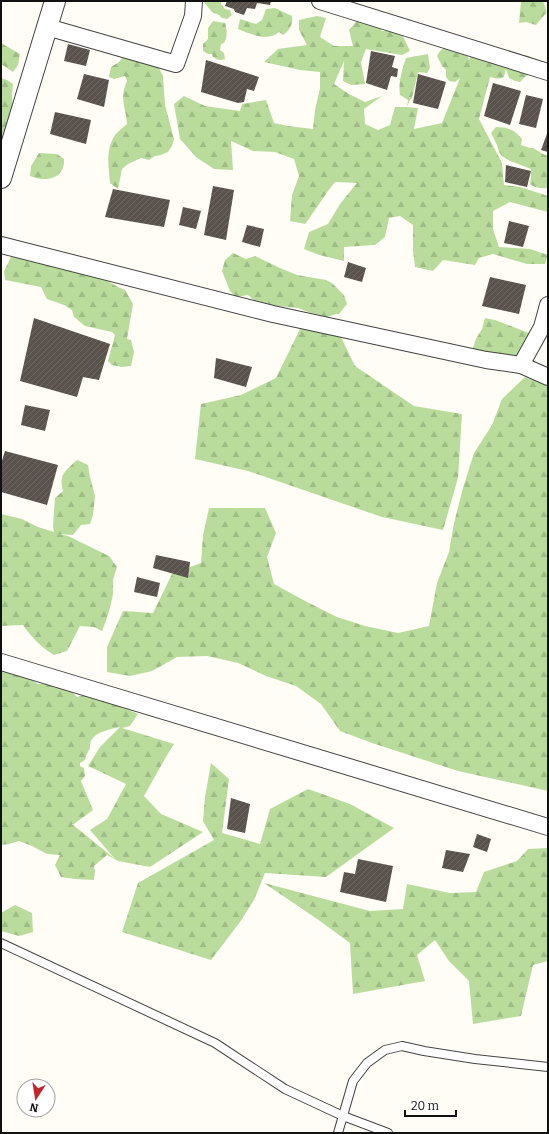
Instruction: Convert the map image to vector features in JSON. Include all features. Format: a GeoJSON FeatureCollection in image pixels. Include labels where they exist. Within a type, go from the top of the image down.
{"type":"FeatureCollection","features":[{"type":"Feature","properties":{"kind":"street"},"geometry":{"type":"LineString","coordinates":[[1,178],[55,1]]}},
{"type":"Feature","properties":{"kind":"street"},"geometry":{"type":"LineString","coordinates":[[47,28],[176,64],[193,16],[194,1]]}},
{"type":"Feature","properties":{"kind":"street"},"geometry":{"type":"LineString","coordinates":[[320,1],[548,72]]}},
{"type":"Feature","properties":{"kind":"street"},"geometry":{"type":"LineString","coordinates":[[1,245],[273,314],[486,360],[521,365],[548,377]]}},
{"type":"Feature","properties":{"kind":"street"},"geometry":{"type":"LineString","coordinates":[[521,365],[542,327],[548,305]]}},
{"type":"Feature","properties":{"kind":"street"},"geometry":{"type":"LineString","coordinates":[[1,662],[548,827]]}},
{"type":"Feature","properties":{"kind":"lane"},"geometry":{"type":"LineString","coordinates":[[1,943],[216,1043],[285,1089],[343,1116],[388,1133]]}},
{"type":"Feature","properties":{"kind":"lane"},"geometry":{"type":"LineString","coordinates":[[338,1133],[353,1081],[367,1063],[385,1050],[402,1046],[475,1059],[548,1067]]}},
{"type":"Feature","properties":{"kind":"green space"},"geometry":{"type":"Polygon","coordinates":[[[203,1],[221,1],[221,4],[225,9],[230,10],[232,15],[227,19],[222,18],[212,12],[203,1]]]}},
{"type":"Feature","properties":{"kind":"green space"},"geometry":{"type":"Polygon","coordinates":[[[521,1],[543,1],[547,12],[536,25],[526,22],[519,23],[521,1]]]}},
{"type":"Feature","properties":{"kind":"green space"},"geometry":{"type":"Polygon","coordinates":[[[275,8],[292,16],[290,27],[283,35],[279,32],[275,35],[264,37],[238,29],[240,19],[256,24],[262,20],[266,9],[275,8]]]}},
{"type":"Feature","properties":{"kind":"green space"},"geometry":{"type":"Polygon","coordinates":[[[317,16],[326,18],[320,37],[334,46],[353,46],[349,30],[360,17],[377,21],[382,31],[400,30],[410,51],[402,55],[366,49],[361,62],[365,84],[351,85],[343,81],[344,61],[334,84],[365,102],[382,96],[364,109],[365,124],[378,130],[390,125],[395,107],[418,108],[414,129],[442,123],[460,78],[455,82],[449,81],[446,77],[446,70],[442,66],[437,56],[442,49],[446,47],[465,47],[469,60],[476,45],[494,62],[502,66],[506,66],[515,55],[523,55],[533,58],[538,64],[534,72],[526,76],[520,82],[509,78],[506,69],[504,77],[502,78],[498,79],[490,77],[479,119],[502,163],[504,185],[520,187],[548,196],[548,212],[510,202],[493,211],[493,229],[499,247],[530,249],[548,255],[545,264],[527,264],[493,254],[479,258],[475,265],[443,260],[433,271],[415,267],[413,225],[400,216],[389,218],[385,237],[375,245],[344,247],[344,261],[319,255],[304,249],[309,232],[328,224],[340,204],[357,183],[335,182],[305,224],[290,221],[292,195],[299,176],[294,159],[275,152],[253,151],[231,141],[233,170],[214,169],[196,157],[180,139],[174,104],[184,96],[205,106],[240,111],[242,104],[266,100],[274,123],[313,129],[315,110],[320,88],[320,72],[300,70],[264,62],[278,49],[307,45],[299,30],[299,20],[317,16]]]}},
{"type":"Feature","properties":{"kind":"green space"},"geometry":{"type":"Polygon","coordinates":[[[213,21],[225,23],[226,26],[226,38],[224,43],[221,44],[220,50],[224,53],[225,59],[223,60],[213,57],[212,54],[208,54],[203,51],[203,44],[208,39],[208,28],[213,21]]]}},
{"type":"Feature","properties":{"kind":"green space"},"geometry":{"type":"Polygon","coordinates":[[[1,43],[20,54],[18,65],[13,72],[1,64],[1,43]]]}},
{"type":"Feature","properties":{"kind":"green space"},"geometry":{"type":"Polygon","coordinates":[[[428,54],[430,68],[427,73],[418,72],[412,98],[407,107],[408,100],[400,95],[401,76],[406,58],[428,54]]]}},
{"type":"Feature","properties":{"kind":"green space"},"geometry":{"type":"Polygon","coordinates":[[[123,57],[140,61],[147,65],[157,64],[163,76],[165,105],[174,139],[168,152],[155,156],[149,160],[141,158],[128,164],[122,169],[118,189],[110,183],[109,153],[115,135],[127,124],[123,93],[127,81],[125,76],[114,79],[109,77],[111,67],[119,62],[123,57]]]}},
{"type":"Feature","properties":{"kind":"green space"},"geometry":{"type":"Polygon","coordinates":[[[1,78],[13,84],[13,119],[1,139],[1,78]]]}},
{"type":"Feature","properties":{"kind":"green space"},"geometry":{"type":"Polygon","coordinates":[[[496,127],[507,128],[513,131],[522,139],[521,145],[533,148],[548,156],[548,188],[539,188],[530,184],[531,169],[502,156],[491,133],[496,127]]]}},
{"type":"Feature","properties":{"kind":"green space"},"geometry":{"type":"Polygon","coordinates":[[[39,153],[57,154],[64,159],[63,168],[58,175],[47,179],[39,179],[30,176],[31,166],[39,153]]]}},
{"type":"Feature","properties":{"kind":"green space"},"geometry":{"type":"Polygon","coordinates":[[[233,253],[246,259],[255,256],[297,275],[326,280],[332,283],[344,295],[347,304],[339,314],[327,317],[298,308],[258,304],[248,295],[236,297],[230,291],[222,271],[225,260],[233,253]]]}},
{"type":"Feature","properties":{"kind":"green space"},"geometry":{"type":"Polygon","coordinates":[[[23,256],[106,280],[125,290],[133,304],[127,339],[131,340],[134,352],[131,366],[122,367],[112,365],[108,361],[115,335],[112,332],[85,326],[74,317],[72,310],[64,305],[47,299],[41,287],[5,280],[4,271],[11,257],[23,256]]]}},
{"type":"Feature","properties":{"kind":"green space"},"geometry":{"type":"Polygon","coordinates":[[[485,318],[495,320],[529,333],[529,336],[517,358],[487,366],[487,369],[473,363],[472,350],[482,329],[485,318]]]}},
{"type":"Feature","properties":{"kind":"green space"},"geometry":{"type":"Polygon","coordinates":[[[301,327],[339,333],[355,366],[414,406],[462,414],[458,478],[443,530],[382,517],[248,471],[195,459],[201,404],[241,395],[276,378],[301,327]]]}},
{"type":"Feature","properties":{"kind":"green space"},"geometry":{"type":"Polygon","coordinates":[[[525,377],[548,386],[548,791],[458,771],[340,731],[321,704],[296,686],[266,676],[238,663],[207,656],[177,657],[152,671],[130,676],[107,672],[107,647],[123,611],[153,613],[172,574],[201,563],[203,535],[209,508],[265,508],[276,533],[267,557],[274,584],[307,602],[337,617],[365,626],[398,633],[429,626],[437,583],[449,552],[454,523],[474,453],[492,425],[502,399],[525,377]]]}},
{"type":"Feature","properties":{"kind":"green space"},"geometry":{"type":"Polygon","coordinates":[[[77,460],[88,465],[95,496],[93,515],[90,524],[81,525],[73,535],[59,534],[68,536],[109,556],[117,567],[113,580],[113,594],[110,608],[102,631],[94,627],[80,626],[67,651],[54,655],[37,642],[23,625],[1,626],[1,514],[22,519],[38,527],[54,532],[55,498],[63,491],[62,477],[64,473],[77,460]]]}},
{"type":"Feature","properties":{"kind":"green space"},"geometry":{"type":"Polygon","coordinates":[[[1,668],[30,679],[38,684],[53,683],[68,688],[77,697],[88,692],[138,714],[130,726],[122,728],[174,744],[144,796],[161,814],[203,832],[150,867],[118,861],[107,855],[94,866],[94,880],[61,877],[55,865],[60,855],[47,854],[19,841],[1,845],[1,668]],[[120,727],[98,734],[92,739],[85,760],[80,763],[80,766],[84,768],[85,776],[81,781],[93,810],[72,824],[115,859],[90,830],[107,819],[126,784],[88,766],[100,747],[120,727]]]}},
{"type":"Feature","properties":{"kind":"green space"},"geometry":{"type":"Polygon","coordinates":[[[211,763],[229,779],[222,833],[260,844],[270,809],[308,789],[350,804],[394,828],[326,877],[265,873],[254,900],[240,922],[211,960],[122,932],[138,883],[214,840],[203,821],[205,797],[211,763]]]}},
{"type":"Feature","properties":{"kind":"green space"},"geometry":{"type":"Polygon","coordinates":[[[548,848],[548,961],[533,965],[521,1016],[473,1024],[469,981],[449,961],[435,940],[417,955],[425,981],[353,994],[350,943],[264,883],[370,911],[403,909],[407,884],[450,893],[476,892],[484,872],[517,861],[528,849],[548,848]]]}},
{"type":"Feature","properties":{"kind":"green space"},"geometry":{"type":"Polygon","coordinates":[[[15,905],[32,913],[33,932],[19,936],[1,931],[1,913],[15,905]]]}},
{"type":"Feature","properties":{"kind":"building"},"geometry":{"type":"Polygon","coordinates":[[[227,1],[271,1],[270,5],[257,3],[255,9],[247,8],[244,15],[225,6],[227,1]]]}},
{"type":"Feature","properties":{"kind":"building"},"geometry":{"type":"Polygon","coordinates":[[[68,44],[90,50],[86,66],[64,61],[68,44]]]}},
{"type":"Feature","properties":{"kind":"building"},"geometry":{"type":"Polygon","coordinates":[[[371,51],[395,56],[392,67],[398,69],[397,77],[391,76],[387,90],[366,83],[371,51]]]}},
{"type":"Feature","properties":{"kind":"building"},"geometry":{"type":"Polygon","coordinates":[[[206,60],[259,77],[254,91],[247,89],[244,102],[238,103],[201,92],[206,60]]]}},
{"type":"Feature","properties":{"kind":"building"},"geometry":{"type":"Polygon","coordinates":[[[84,74],[109,80],[104,107],[77,99],[84,74]]]}},
{"type":"Feature","properties":{"kind":"building"},"geometry":{"type":"Polygon","coordinates":[[[418,74],[446,82],[438,109],[413,103],[418,74]]]}},
{"type":"Feature","properties":{"kind":"building"},"geometry":{"type":"Polygon","coordinates":[[[493,83],[521,91],[510,125],[484,116],[493,83]]]}},
{"type":"Feature","properties":{"kind":"building"},"geometry":{"type":"Polygon","coordinates":[[[526,95],[543,99],[536,128],[519,124],[526,95]]]}},
{"type":"Feature","properties":{"kind":"building"},"geometry":{"type":"Polygon","coordinates":[[[55,112],[91,120],[86,144],[50,134],[55,112]]]}},
{"type":"Feature","properties":{"kind":"building"},"geometry":{"type":"Polygon","coordinates":[[[548,131],[548,152],[541,150],[548,131]]]}},
{"type":"Feature","properties":{"kind":"building"},"geometry":{"type":"Polygon","coordinates":[[[506,165],[531,171],[527,187],[505,182],[506,165]]]}},
{"type":"Feature","properties":{"kind":"building"},"geometry":{"type":"Polygon","coordinates":[[[213,186],[234,190],[226,240],[204,235],[213,186]]]}},
{"type":"Feature","properties":{"kind":"building"},"geometry":{"type":"Polygon","coordinates":[[[113,189],[170,200],[164,227],[105,217],[113,189]]]}},
{"type":"Feature","properties":{"kind":"building"},"geometry":{"type":"Polygon","coordinates":[[[183,207],[201,211],[196,229],[179,225],[183,207]]]}},
{"type":"Feature","properties":{"kind":"building"},"geometry":{"type":"Polygon","coordinates":[[[509,221],[529,226],[523,247],[504,243],[509,221]]]}},
{"type":"Feature","properties":{"kind":"building"},"geometry":{"type":"Polygon","coordinates":[[[247,225],[264,229],[260,247],[242,242],[247,225]]]}},
{"type":"Feature","properties":{"kind":"building"},"geometry":{"type":"Polygon","coordinates":[[[348,262],[366,268],[362,282],[344,277],[348,262]]]}},
{"type":"Feature","properties":{"kind":"building"},"geometry":{"type":"Polygon","coordinates":[[[490,277],[526,285],[519,314],[482,306],[490,277]]]}},
{"type":"Feature","properties":{"kind":"building"},"geometry":{"type":"Polygon","coordinates":[[[34,318],[110,344],[99,380],[83,377],[77,397],[20,381],[34,318]]]}},
{"type":"Feature","properties":{"kind":"building"},"geometry":{"type":"Polygon","coordinates":[[[216,358],[252,367],[246,387],[214,378],[216,358]]]}},
{"type":"Feature","properties":{"kind":"building"},"geometry":{"type":"Polygon","coordinates":[[[25,405],[50,410],[45,431],[21,425],[25,405]]]}},
{"type":"Feature","properties":{"kind":"building"},"geometry":{"type":"Polygon","coordinates":[[[5,451],[58,465],[47,505],[1,492],[1,464],[5,451]]]}},
{"type":"Feature","properties":{"kind":"building"},"geometry":{"type":"Polygon","coordinates":[[[156,555],[190,562],[188,578],[153,568],[156,555]]]}},
{"type":"Feature","properties":{"kind":"building"},"geometry":{"type":"Polygon","coordinates":[[[137,577],[160,583],[157,597],[134,592],[137,577]]]}},
{"type":"Feature","properties":{"kind":"building"},"geometry":{"type":"Polygon","coordinates":[[[231,798],[250,804],[245,833],[227,829],[231,798]]]}},
{"type":"Feature","properties":{"kind":"building"},"geometry":{"type":"Polygon","coordinates":[[[477,834],[491,839],[487,852],[473,847],[477,834]]]}},
{"type":"Feature","properties":{"kind":"building"},"geometry":{"type":"Polygon","coordinates":[[[446,850],[470,854],[463,872],[442,868],[446,850]]]}},
{"type":"Feature","properties":{"kind":"building"},"geometry":{"type":"Polygon","coordinates":[[[358,859],[393,866],[386,902],[340,892],[344,872],[355,874],[358,859]]]}}]}
